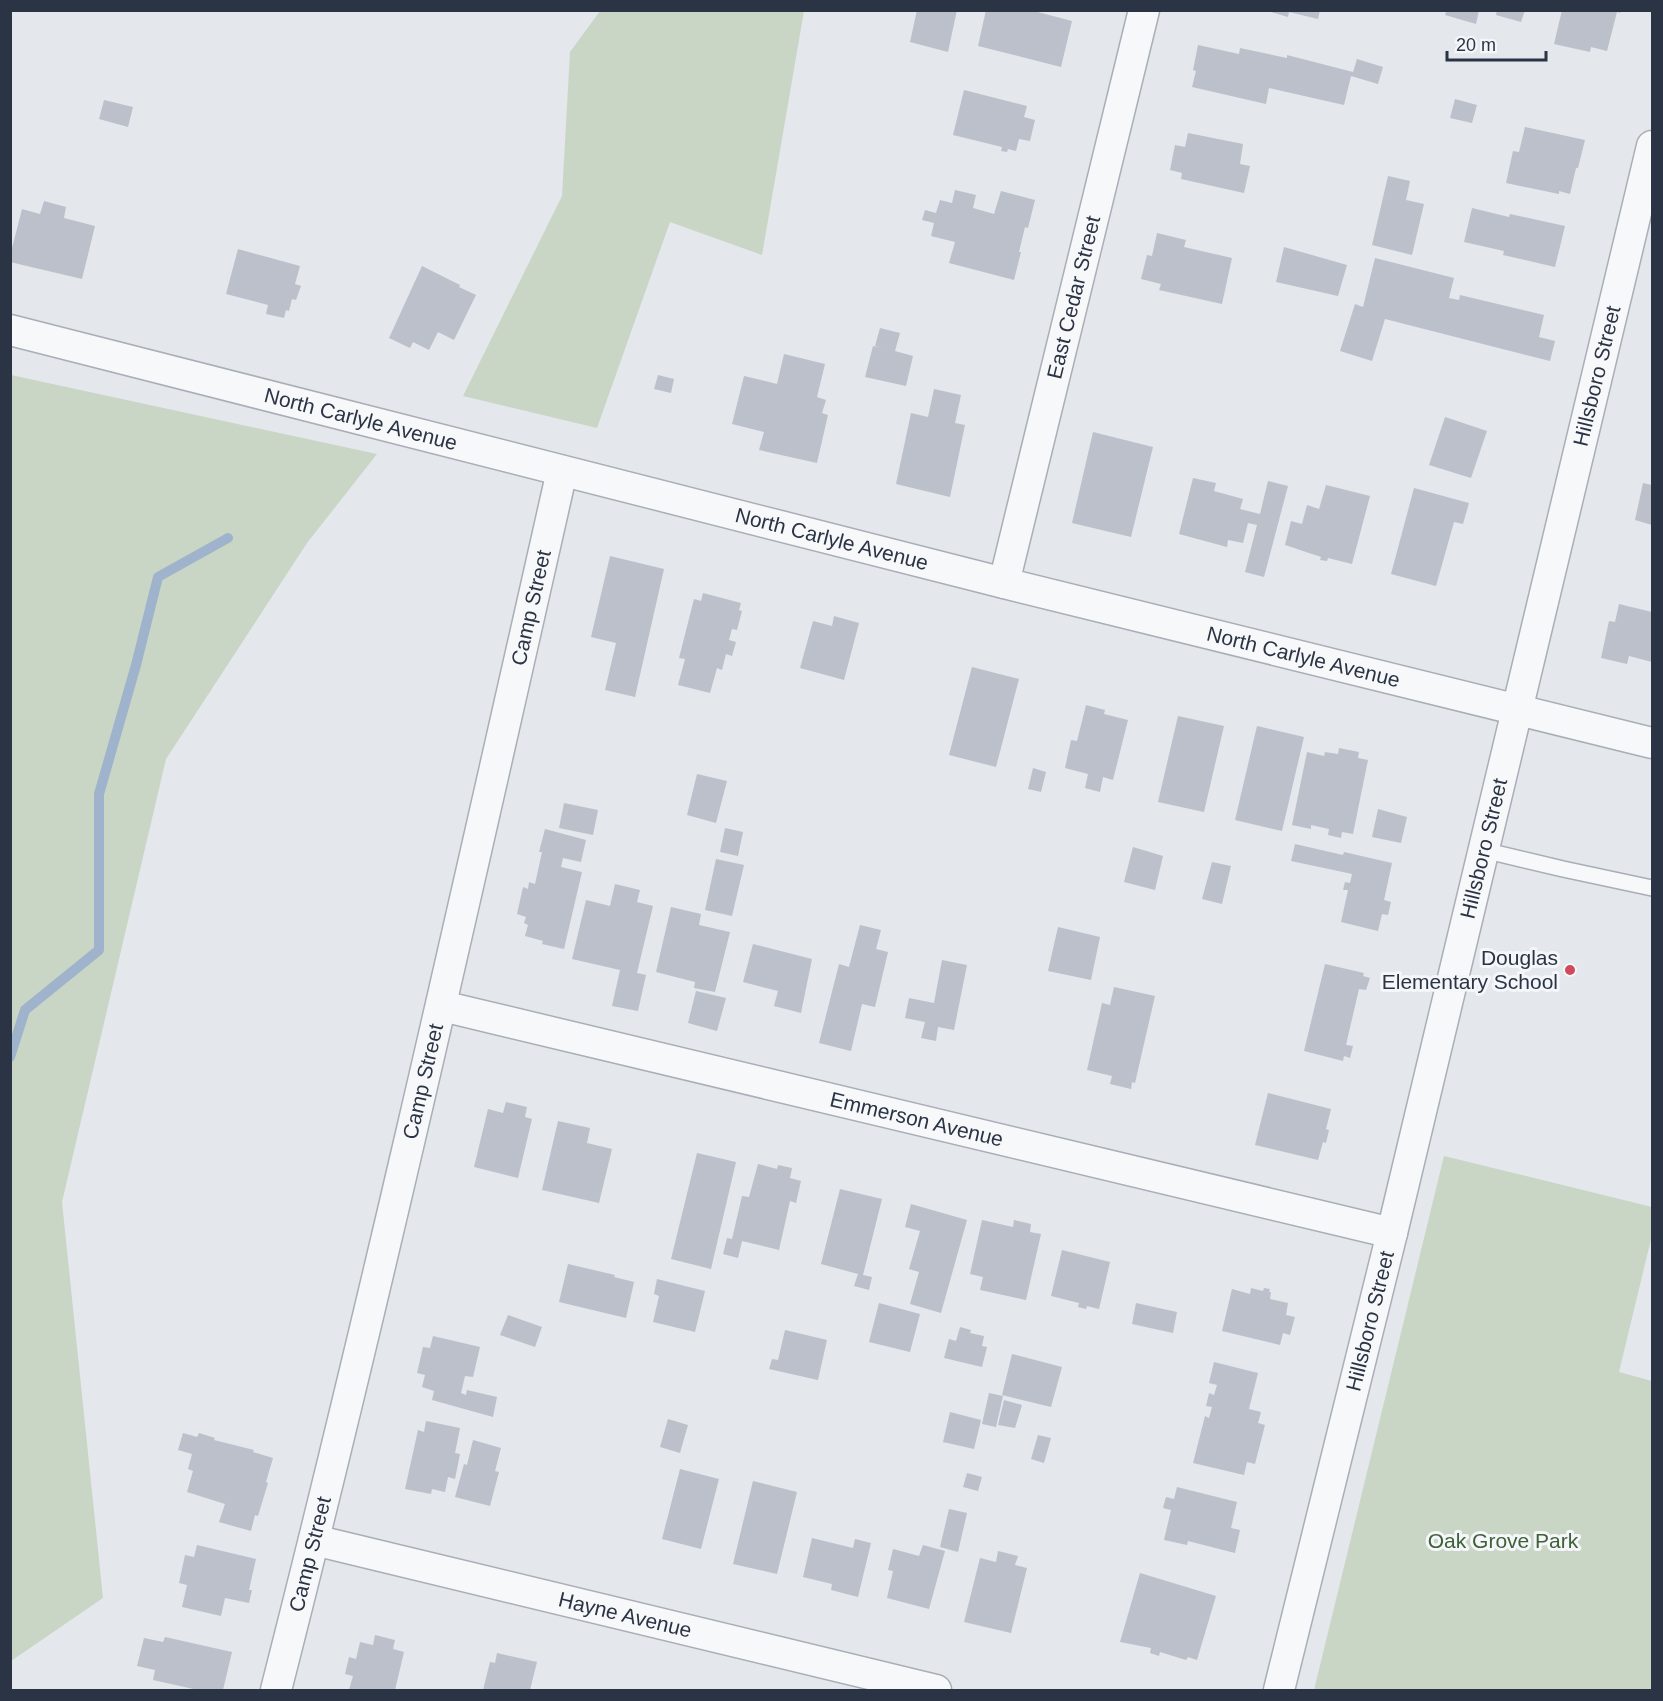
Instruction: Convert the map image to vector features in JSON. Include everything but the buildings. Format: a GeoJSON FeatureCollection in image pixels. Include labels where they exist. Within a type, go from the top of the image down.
{"type":"FeatureCollection","features":[{"type":"Feature","properties":{"kind":"street","name":"East Cedar Street"},"geometry":{"type":"LineString","coordinates":[[1004,583],[1144,10]]}},
{"type":"Feature","properties":{"kind":"street","name":"Hillsboro Street"},"geometry":{"type":"LineString","coordinates":[[1279,1690],[1392,1233],[1653,146]]}},
{"type":"Feature","properties":{"kind":"street","name":"North Carlyle Avenue"},"geometry":{"type":"LineString","coordinates":[[10,330],[1004,583],[1653,743]]}},
{"type":"Feature","properties":{"kind":"street","name":"Camp Street"},"geometry":{"type":"LineString","coordinates":[[276,1690],[442,1006],[562,471]]}},
{"type":"Feature","properties":{"kind":"street","name":"Emmerson Avenue"},"geometry":{"type":"LineString","coordinates":[[442,1006],[1392,1233]]}},
{"type":"Feature","properties":{"kind":"street","name":"Hayne Avenue"},"geometry":{"type":"LineString","coordinates":[[314,1540],[936,1690]]}},
{"type":"Feature","properties":{"kind":"lane"},"geometry":{"type":"LineString","coordinates":[[1483,850],[1653,888]]}},
{"type":"Feature","properties":{"kind":"green space"},"geometry":{"type":"Polygon","coordinates":[[[600,11],[804,11],[762,255],[670,222],[597,428],[463,396],[562,196],[570,52],[600,11]]]}},
{"type":"Feature","properties":{"kind":"green space"},"geometry":{"type":"Polygon","coordinates":[[[11,375],[377,454],[307,543],[166,759],[62,1202],[103,1598],[11,1661],[11,375]]]}},
{"type":"Feature","properties":{"kind":"green space","name":"Oak Grove Park"},"geometry":{"type":"Polygon","coordinates":[[[1444,1156],[1652,1207],[1652,1235],[1619,1372],[1652,1381],[1652,1690],[1314,1690],[1444,1156]]]}},
{"type":"Feature","properties":{"kind":"waterway"},"geometry":{"type":"LineString","coordinates":[[10,1057],[25,1010],[99,950],[99,794],[136,665],[158,577],[228,538]]}},
{"type":"Feature","properties":{"kind":"place","name":"Douglas Elementary School"},"geometry":{"type":"Point","coordinates":[1570,970]}}]}
